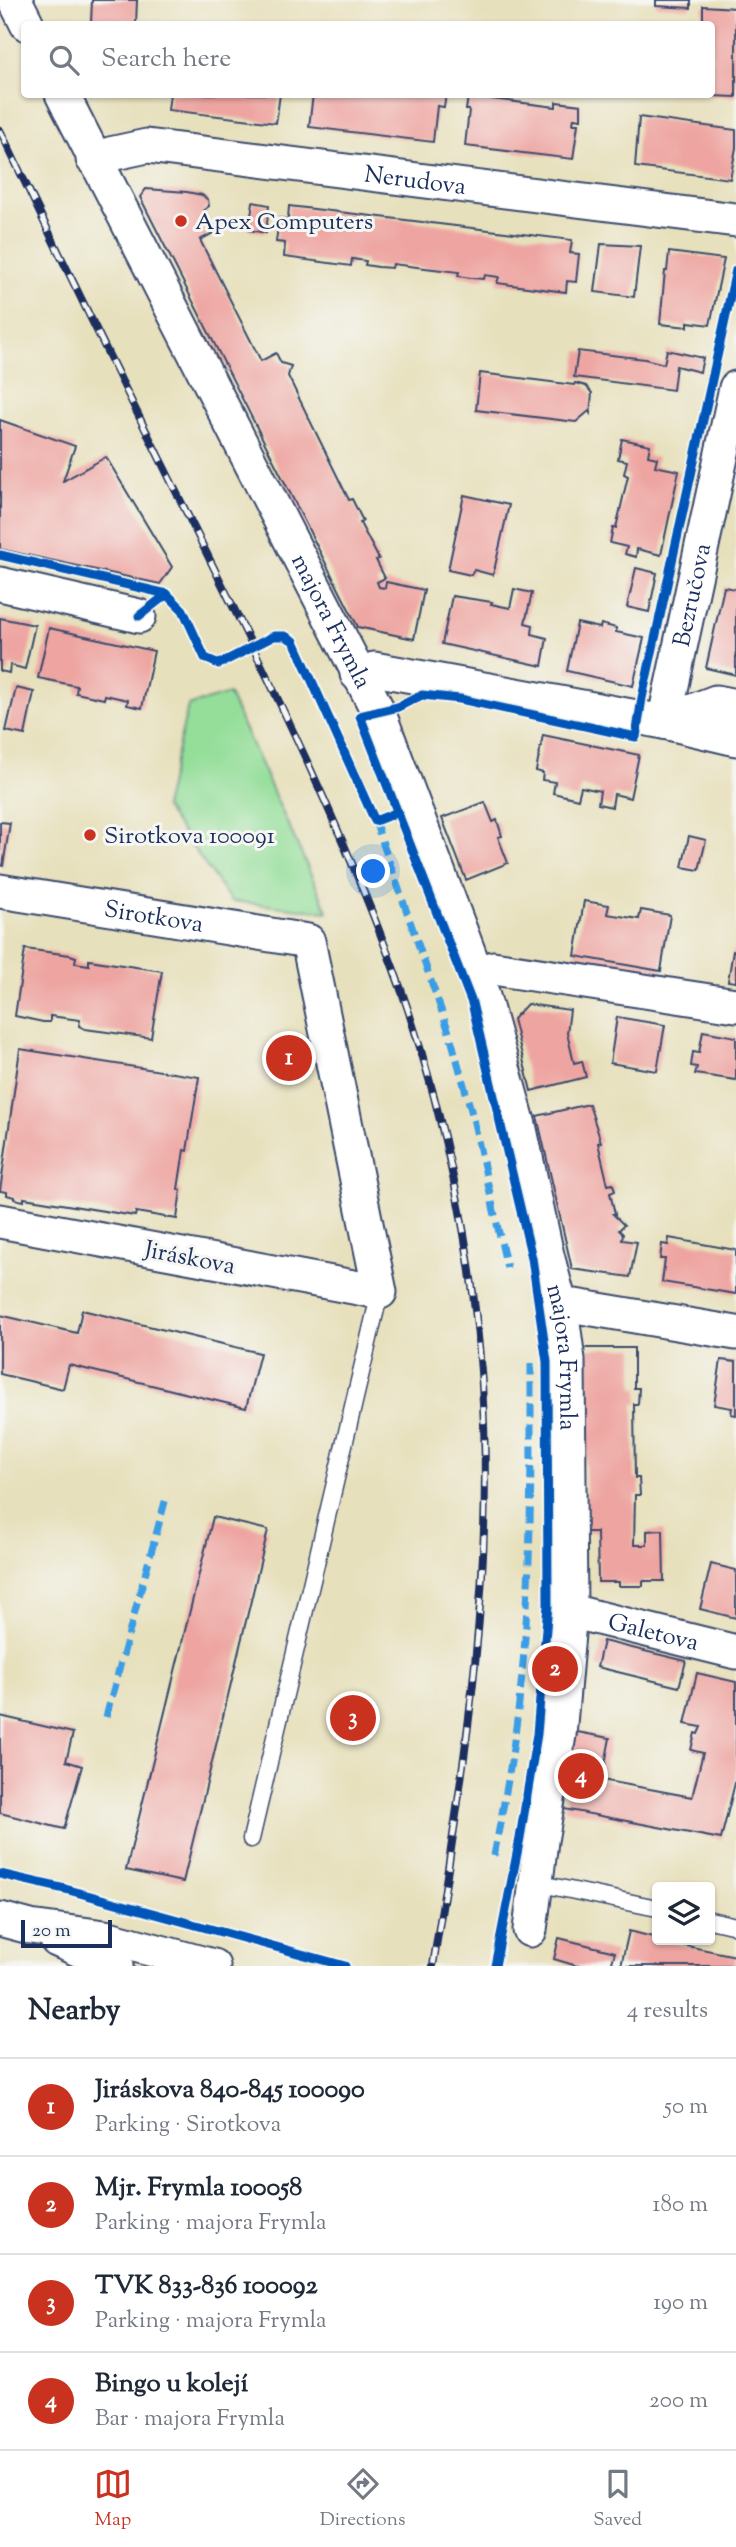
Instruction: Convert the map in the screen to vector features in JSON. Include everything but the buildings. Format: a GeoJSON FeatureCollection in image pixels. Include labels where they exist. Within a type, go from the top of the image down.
{"type":"FeatureCollection","features":[{"type":"Feature","properties":{"kind":"street"},"geometry":{"type":"LineString","coordinates":[[15,0],[26,21]]}},
{"type":"Feature","properties":{"kind":"street","name":"majora Frymla"},"geometry":{"type":"LineString","coordinates":[[64,98],[378,711],[477,975],[519,1125],[561,1308],[568,1360],[566,1387],[570,1611],[559,1735],[539,1838],[530,1930]]}},
{"type":"Feature","properties":{"kind":"street","name":"Nerudova"},"geometry":{"type":"LineString","coordinates":[[93,159],[147,146],[736,220]]}},
{"type":"Feature","properties":{"kind":"street","name":"Bezručova"},"geometry":{"type":"LineString","coordinates":[[664,722],[736,388]]}},
{"type":"Feature","properties":{"kind":"street"},"geometry":{"type":"LineString","coordinates":[[0,584],[139,616]]}},
{"type":"Feature","properties":{"kind":"street"},"geometry":{"type":"LineString","coordinates":[[357,674],[374,669],[664,722],[736,739]]}},
{"type":"Feature","properties":{"kind":"street"},"geometry":{"type":"LineString","coordinates":[[664,722],[716,702],[736,706]]}},
{"type":"Feature","properties":{"kind":"street","name":"Sirotkova"},"geometry":{"type":"LineString","coordinates":[[0,891],[308,941],[380,1292]]}},
{"type":"Feature","properties":{"kind":"street"},"geometry":{"type":"LineString","coordinates":[[477,975],[493,968],[736,1005]]}},
{"type":"Feature","properties":{"kind":"street","name":"Jiráskova"},"geometry":{"type":"LineString","coordinates":[[0,1221],[380,1292]]}},
{"type":"Feature","properties":{"kind":"street"},"geometry":{"type":"LineString","coordinates":[[561,1308],[575,1306],[736,1332]]}},
{"type":"Feature","properties":{"kind":"street","name":"Galetova"},"geometry":{"type":"LineString","coordinates":[[570,1611],[736,1652]]}},
{"type":"Feature","properties":{"kind":"street"},"geometry":{"type":"LineString","coordinates":[[15,1923],[116,1966]]}},
{"type":"Feature","properties":{"kind":"street"},"geometry":{"type":"LineString","coordinates":[[15,1923],[105,1937],[213,1966]]}},
{"type":"Feature","properties":{"kind":"lane"},"geometry":{"type":"LineString","coordinates":[[251,1839],[380,1292]]}},
{"type":"Feature","properties":{"kind":"lane"},"geometry":{"type":"LineString","coordinates":[[536,1883],[652,1907]]}},
{"type":"Feature","properties":{"kind":"lane"},"geometry":{"type":"LineString","coordinates":[[715,1921],[736,1926]]}},
{"type":"Feature","properties":{"kind":"green space"},"geometry":{"type":"Polygon","coordinates":[[[229,694],[328,912],[231,901],[164,807],[188,706],[229,694]]]}},
{"type":"Feature","properties":{"kind":"railway"},"geometry":{"type":"LineString","coordinates":[[0,130],[259,659],[336,825],[403,995],[444,1138],[465,1237],[472,1287],[482,1385],[485,1459],[484,1532],[474,1677],[433,1966]]}},
{"type":"Feature","properties":{"kind":"marked path"},"geometry":{"type":"LineString","coordinates":[[375,821],[450,1035],[472,1114],[507,1268]]}},
{"type":"Feature","properties":{"kind":"marked path"},"geometry":{"type":"LineString","coordinates":[[494,1856],[512,1755],[524,1648],[529,1553],[531,1363]]}},
{"type":"Feature","properties":{"kind":"marked path"},"geometry":{"type":"LineString","coordinates":[[106,1717],[166,1498]]}},
{"type":"Feature","properties":{"kind":"cycle path"},"geometry":{"type":"LineString","coordinates":[[495,1966],[537,1734],[548,1605],[547,1362],[532,1258],[472,1003],[360,716],[398,707],[422,695],[460,699],[636,737],[642,698],[736,270]]}},
{"type":"Feature","properties":{"kind":"cycle path"},"geometry":{"type":"LineString","coordinates":[[0,555],[167,594]]}},
{"type":"Feature","properties":{"kind":"cycle path"},"geometry":{"type":"LineString","coordinates":[[139,616],[167,594],[183,610],[205,658],[219,664],[274,636],[285,636],[294,641],[375,821],[398,812]]}},
{"type":"Feature","properties":{"kind":"cycle path"},"geometry":{"type":"LineString","coordinates":[[0,1874],[65,1889],[345,1966]]}},
{"type":"Feature","properties":{"kind":"place","name":"Apex Computers"},"geometry":{"type":"Point","coordinates":[181,221]}},
{"type":"Feature","properties":{"kind":"place","name":"Sirotkova 100091"},"geometry":{"type":"Point","coordinates":[90,835]}},
{"type":"Feature","properties":{"kind":"place","name":"Jiráskova 840-845 100090"},"geometry":{"type":"Point","coordinates":[289,1058]}},
{"type":"Feature","properties":{"kind":"place","name":"Mjr. Frymla 100058"},"geometry":{"type":"Point","coordinates":[555,1669]}},
{"type":"Feature","properties":{"kind":"place","name":"TVK 833-836 100092"},"geometry":{"type":"Point","coordinates":[353,1718]}},
{"type":"Feature","properties":{"kind":"place","name":"Bingo u kolejí"},"geometry":{"type":"Point","coordinates":[581,1776]}}]}
